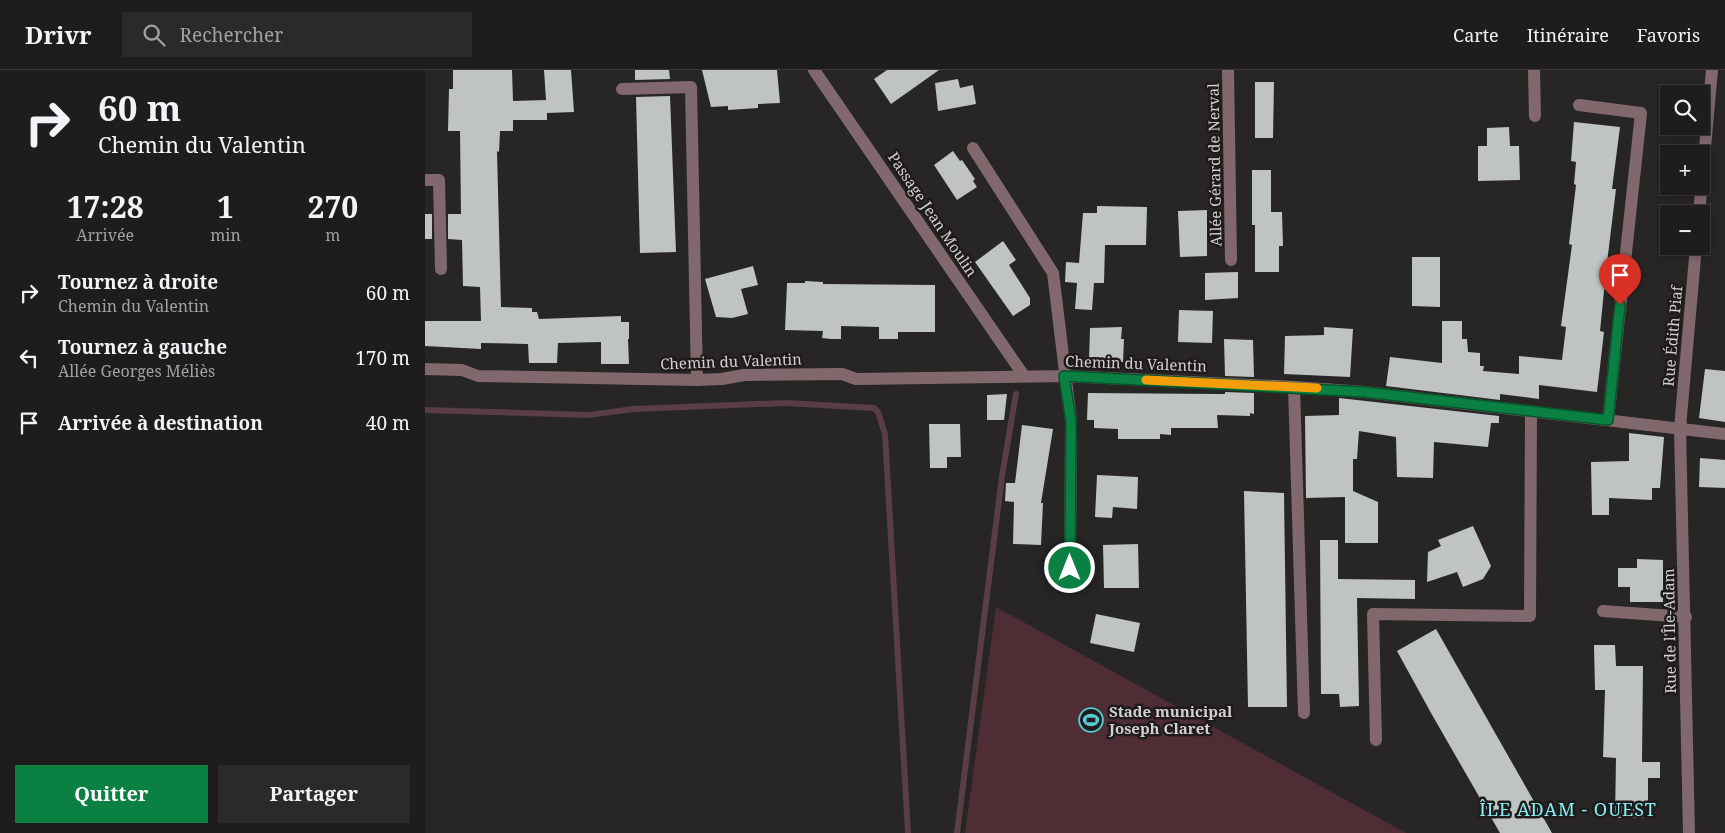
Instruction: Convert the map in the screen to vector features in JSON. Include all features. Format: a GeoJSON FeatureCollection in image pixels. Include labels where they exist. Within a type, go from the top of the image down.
{"type":"FeatureCollection","features":[{"type":"Feature","properties":{"kind":"street","name":"Passage Jean Moulin"},"geometry":{"type":"LineString","coordinates":[[814,70],[1024,376]]}},
{"type":"Feature","properties":{"kind":"street","name":"Allée Gérard de Nerval"},"geometry":{"type":"LineString","coordinates":[[1229,70],[1231,260]]}},
{"type":"Feature","properties":{"kind":"street"},"geometry":{"type":"LineString","coordinates":[[1534,70],[1535,116]]}},
{"type":"Feature","properties":{"kind":"street"},"geometry":{"type":"LineString","coordinates":[[1700,205],[1712,71]]}},
{"type":"Feature","properties":{"kind":"street"},"geometry":{"type":"LineString","coordinates":[[622,89],[691,87],[697,380]]}},
{"type":"Feature","properties":{"kind":"street"},"geometry":{"type":"LineString","coordinates":[[1579,105],[1641,112],[1608,420]]}},
{"type":"Feature","properties":{"kind":"street"},"geometry":{"type":"LineString","coordinates":[[973,148],[1053,273],[1064,376],[1071,421],[1070,568]]}},
{"type":"Feature","properties":{"kind":"street"},"geometry":{"type":"LineString","coordinates":[[425,180],[439,180],[441,269]]}},
{"type":"Feature","properties":{"kind":"street","name":"Rue Édith Piaf"},"geometry":{"type":"LineString","coordinates":[[1680,428],[1695,255]]}},
{"type":"Feature","properties":{"kind":"street","name":"Chemin du Valentin"},"geometry":{"type":"LineString","coordinates":[[425,369],[462,370],[478,376],[697,380],[722,379],[744,374],[842,374],[856,379],[1064,376],[1293,387],[1365,392],[1725,434]]}},
{"type":"Feature","properties":{"kind":"street"},"geometry":{"type":"LineString","coordinates":[[1293,387],[1304,713]]}},
{"type":"Feature","properties":{"kind":"street"},"geometry":{"type":"LineString","coordinates":[[1376,740],[1373,614],[1530,616],[1531,412]]}},
{"type":"Feature","properties":{"kind":"street","name":"Rue de l'Île-Adam"},"geometry":{"type":"LineString","coordinates":[[1680,428],[1686,617],[1689,833]]}},
{"type":"Feature","properties":{"kind":"street"},"geometry":{"type":"LineString","coordinates":[[1603,611],[1686,617]]}},
{"type":"Feature","properties":{"kind":"shaded area","name":"Stade municipal Joseph Claret"},"geometry":{"type":"Polygon","coordinates":[[[996,607],[1406,833],[965,833],[996,607]]]}},
{"type":"Feature","properties":{"kind":"building"},"geometry":{"type":"Polygon","coordinates":[[[453,70],[512,70],[513,101],[546,100],[544,70],[571,70],[574,112],[547,113],[547,120],[513,120],[513,131],[500,131],[499,152],[497,151],[501,307],[532,308],[532,312],[537,312],[539,319],[621,316],[621,322],[629,322],[629,364],[601,364],[601,342],[558,343],[557,363],[529,363],[528,344],[481,343],[481,349],[425,346],[425,321],[481,321],[480,287],[463,286],[462,240],[448,239],[448,214],[461,214],[460,131],[448,131],[449,89],[453,89],[453,70]]]}},
{"type":"Feature","properties":{"kind":"building"},"geometry":{"type":"Polygon","coordinates":[[[635,70],[669,70],[670,79],[635,80],[635,70]]]}},
{"type":"Feature","properties":{"kind":"building"},"geometry":{"type":"Polygon","coordinates":[[[702,70],[777,70],[780,103],[758,104],[758,108],[728,110],[728,106],[711,107],[702,70]]]}},
{"type":"Feature","properties":{"kind":"building"},"geometry":{"type":"Polygon","coordinates":[[[887,70],[939,70],[891,104],[874,79],[887,70]]]}},
{"type":"Feature","properties":{"kind":"building"},"geometry":{"type":"Polygon","coordinates":[[[958,79],[960,88],[973,85],[976,104],[938,111],[935,83],[958,79]]]}},
{"type":"Feature","properties":{"kind":"building"},"geometry":{"type":"Polygon","coordinates":[[[1255,82],[1274,82],[1273,138],[1255,138],[1255,82]]]}},
{"type":"Feature","properties":{"kind":"building"},"geometry":{"type":"Polygon","coordinates":[[[670,96],[676,252],[640,253],[636,97],[670,96]]]}},
{"type":"Feature","properties":{"kind":"building"},"geometry":{"type":"Polygon","coordinates":[[[1574,122],[1620,127],[1612,189],[1616,189],[1600,331],[1604,332],[1597,392],[1539,385],[1539,399],[1500,394],[1500,400],[1386,386],[1390,357],[1442,363],[1442,321],[1462,321],[1462,339],[1467,339],[1468,352],[1480,353],[1480,366],[1484,366],[1483,371],[1519,374],[1519,356],[1562,360],[1566,327],[1561,326],[1572,245],[1569,244],[1576,185],[1574,184],[1576,162],[1571,161],[1574,122]]]}},
{"type":"Feature","properties":{"kind":"building"},"geometry":{"type":"Polygon","coordinates":[[[1509,127],[1510,146],[1519,146],[1520,180],[1478,181],[1478,146],[1487,146],[1487,128],[1509,127]]]}},
{"type":"Feature","properties":{"kind":"building"},"geometry":{"type":"Polygon","coordinates":[[[953,151],[960,161],[962,160],[975,179],[973,181],[977,187],[957,200],[934,165],[953,151]]]}},
{"type":"Feature","properties":{"kind":"building"},"geometry":{"type":"Polygon","coordinates":[[[1252,170],[1271,170],[1271,212],[1282,212],[1283,246],[1279,246],[1279,272],[1255,272],[1255,225],[1252,225],[1252,170]]]}},
{"type":"Feature","properties":{"kind":"building"},"geometry":{"type":"Polygon","coordinates":[[[1097,206],[1147,207],[1146,245],[1105,245],[1104,283],[1094,283],[1092,310],[1075,309],[1077,283],[1065,282],[1066,262],[1079,263],[1083,213],[1097,213],[1097,206]]]}},
{"type":"Feature","properties":{"kind":"building"},"geometry":{"type":"Polygon","coordinates":[[[1207,210],[1207,256],[1180,257],[1178,211],[1207,210]]]}},
{"type":"Feature","properties":{"kind":"building"},"geometry":{"type":"Polygon","coordinates":[[[425,214],[432,214],[432,239],[425,239],[425,214]]]}},
{"type":"Feature","properties":{"kind":"building"},"geometry":{"type":"Polygon","coordinates":[[[1003,241],[1016,260],[1009,265],[1030,298],[1030,305],[1013,316],[975,262],[1003,241]]]}},
{"type":"Feature","properties":{"kind":"building"},"geometry":{"type":"Polygon","coordinates":[[[1412,257],[1440,257],[1440,307],[1412,306],[1412,257]]]}},
{"type":"Feature","properties":{"kind":"building"},"geometry":{"type":"Polygon","coordinates":[[[753,266],[758,285],[741,289],[748,314],[732,318],[716,317],[705,279],[753,266]]]}},
{"type":"Feature","properties":{"kind":"building"},"geometry":{"type":"Polygon","coordinates":[[[1238,272],[1238,298],[1205,300],[1205,273],[1238,272]]]}},
{"type":"Feature","properties":{"kind":"building"},"geometry":{"type":"Polygon","coordinates":[[[805,281],[823,282],[823,284],[935,285],[935,332],[898,332],[898,339],[879,339],[879,327],[841,326],[841,339],[831,339],[822,338],[823,331],[785,330],[787,283],[805,283],[805,281]]]}},
{"type":"Feature","properties":{"kind":"building"},"geometry":{"type":"Polygon","coordinates":[[[1179,310],[1213,311],[1212,343],[1178,342],[1179,310]]]}},
{"type":"Feature","properties":{"kind":"building"},"geometry":{"type":"Polygon","coordinates":[[[1122,327],[1121,339],[1124,339],[1123,362],[1089,361],[1090,328],[1122,327]]]}},
{"type":"Feature","properties":{"kind":"building"},"geometry":{"type":"Polygon","coordinates":[[[1324,327],[1353,329],[1350,377],[1284,374],[1285,336],[1324,335],[1324,327]]]}},
{"type":"Feature","properties":{"kind":"building"},"geometry":{"type":"Polygon","coordinates":[[[1224,339],[1253,340],[1254,377],[1225,376],[1224,339]]]}},
{"type":"Feature","properties":{"kind":"building"},"geometry":{"type":"Polygon","coordinates":[[[1705,369],[1725,371],[1725,422],[1699,418],[1705,369]]]}},
{"type":"Feature","properties":{"kind":"building"},"geometry":{"type":"Polygon","coordinates":[[[1225,392],[1254,393],[1254,414],[1250,413],[1250,416],[1217,415],[1218,428],[1171,428],[1171,435],[1160,434],[1160,439],[1118,439],[1118,429],[1094,428],[1094,420],[1087,420],[1088,393],[1225,394],[1225,392]]]}},
{"type":"Feature","properties":{"kind":"building"},"geometry":{"type":"Polygon","coordinates":[[[1007,394],[1004,420],[987,420],[987,395],[1007,394]]]}},
{"type":"Feature","properties":{"kind":"building"},"geometry":{"type":"Polygon","coordinates":[[[1339,398],[1499,416],[1499,423],[1491,423],[1488,447],[1434,442],[1433,478],[1397,477],[1396,437],[1359,431],[1357,459],[1353,459],[1353,491],[1378,502],[1378,543],[1345,543],[1345,497],[1306,498],[1305,416],[1339,415],[1339,398]]]}},
{"type":"Feature","properties":{"kind":"building"},"geometry":{"type":"Polygon","coordinates":[[[929,424],[960,424],[961,457],[947,457],[947,468],[930,468],[929,424]]]}},
{"type":"Feature","properties":{"kind":"building"},"geometry":{"type":"Polygon","coordinates":[[[1022,425],[1053,429],[1041,503],[1043,503],[1041,545],[1013,544],[1014,502],[1005,501],[1006,483],[1015,483],[1022,425]]]}},
{"type":"Feature","properties":{"kind":"building"},"geometry":{"type":"Polygon","coordinates":[[[1629,433],[1664,437],[1660,488],[1652,488],[1652,500],[1609,498],[1609,515],[1592,515],[1591,462],[1629,461],[1629,433]]]}},
{"type":"Feature","properties":{"kind":"building"},"geometry":{"type":"Polygon","coordinates":[[[1700,458],[1725,460],[1725,488],[1699,487],[1700,458]]]}},
{"type":"Feature","properties":{"kind":"building"},"geometry":{"type":"Polygon","coordinates":[[[1097,475],[1138,477],[1137,509],[1113,507],[1112,518],[1095,517],[1097,475]]]}},
{"type":"Feature","properties":{"kind":"building"},"geometry":{"type":"Polygon","coordinates":[[[1244,491],[1284,493],[1287,707],[1248,707],[1244,491]]]}},
{"type":"Feature","properties":{"kind":"building"},"geometry":{"type":"Polygon","coordinates":[[[1473,526],[1491,566],[1483,579],[1463,587],[1457,572],[1427,582],[1428,552],[1441,546],[1438,540],[1473,526]]]}},
{"type":"Feature","properties":{"kind":"building"},"geometry":{"type":"Polygon","coordinates":[[[1320,540],[1338,540],[1338,579],[1415,580],[1415,599],[1357,598],[1359,706],[1340,707],[1339,694],[1321,694],[1320,540]]]}},
{"type":"Feature","properties":{"kind":"building"},"geometry":{"type":"Polygon","coordinates":[[[1138,544],[1139,588],[1104,588],[1103,545],[1138,544]]]}},
{"type":"Feature","properties":{"kind":"building"},"geometry":{"type":"Polygon","coordinates":[[[1637,559],[1663,560],[1663,602],[1630,602],[1630,587],[1618,587],[1618,568],[1637,568],[1637,559]]]}},
{"type":"Feature","properties":{"kind":"building"},"geometry":{"type":"Polygon","coordinates":[[[1096,614],[1140,623],[1134,652],[1090,643],[1096,614]]]}},
{"type":"Feature","properties":{"kind":"building"},"geometry":{"type":"Polygon","coordinates":[[[1436,629],[1552,833],[1500,833],[1431,713],[1397,651],[1436,629]]]}},
{"type":"Feature","properties":{"kind":"building"},"geometry":{"type":"Polygon","coordinates":[[[1594,645],[1615,645],[1616,666],[1643,666],[1642,762],[1660,762],[1660,778],[1648,778],[1648,806],[1643,807],[1643,818],[1615,818],[1616,758],[1603,757],[1605,690],[1595,690],[1594,645]]]}},
{"type":"Feature","properties":{"kind":"waterway"},"geometry":{"type":"LineString","coordinates":[[957,833],[1002,476],[1016,394]]}},
{"type":"Feature","properties":{"kind":"waterway"},"geometry":{"type":"LineString","coordinates":[[425,410],[588,415],[634,409],[786,403],[874,408],[878,412],[885,434],[908,833]]}},
{"type":"Feature","properties":{"kind":"slow traffic"},"geometry":{"type":"LineString","coordinates":[[1146,380],[1317,388]]}},
{"type":"Feature","properties":{"kind":"place","name":"Stade municipal Joseph Claret"},"geometry":{"type":"Point","coordinates":[1091,720]}},
{"type":"Feature","properties":{"kind":"district","name":"ÎLE ADAM - OUEST"},"geometry":{"type":"Point","coordinates":[1568,809]}},
{"type":"Feature","properties":{"kind":"route"},"geometry":{"type":"LineString","coordinates":[[1070,568],[1071,421],[1064,376],[1365,392],[1608,420],[1620,305]]}}]}
